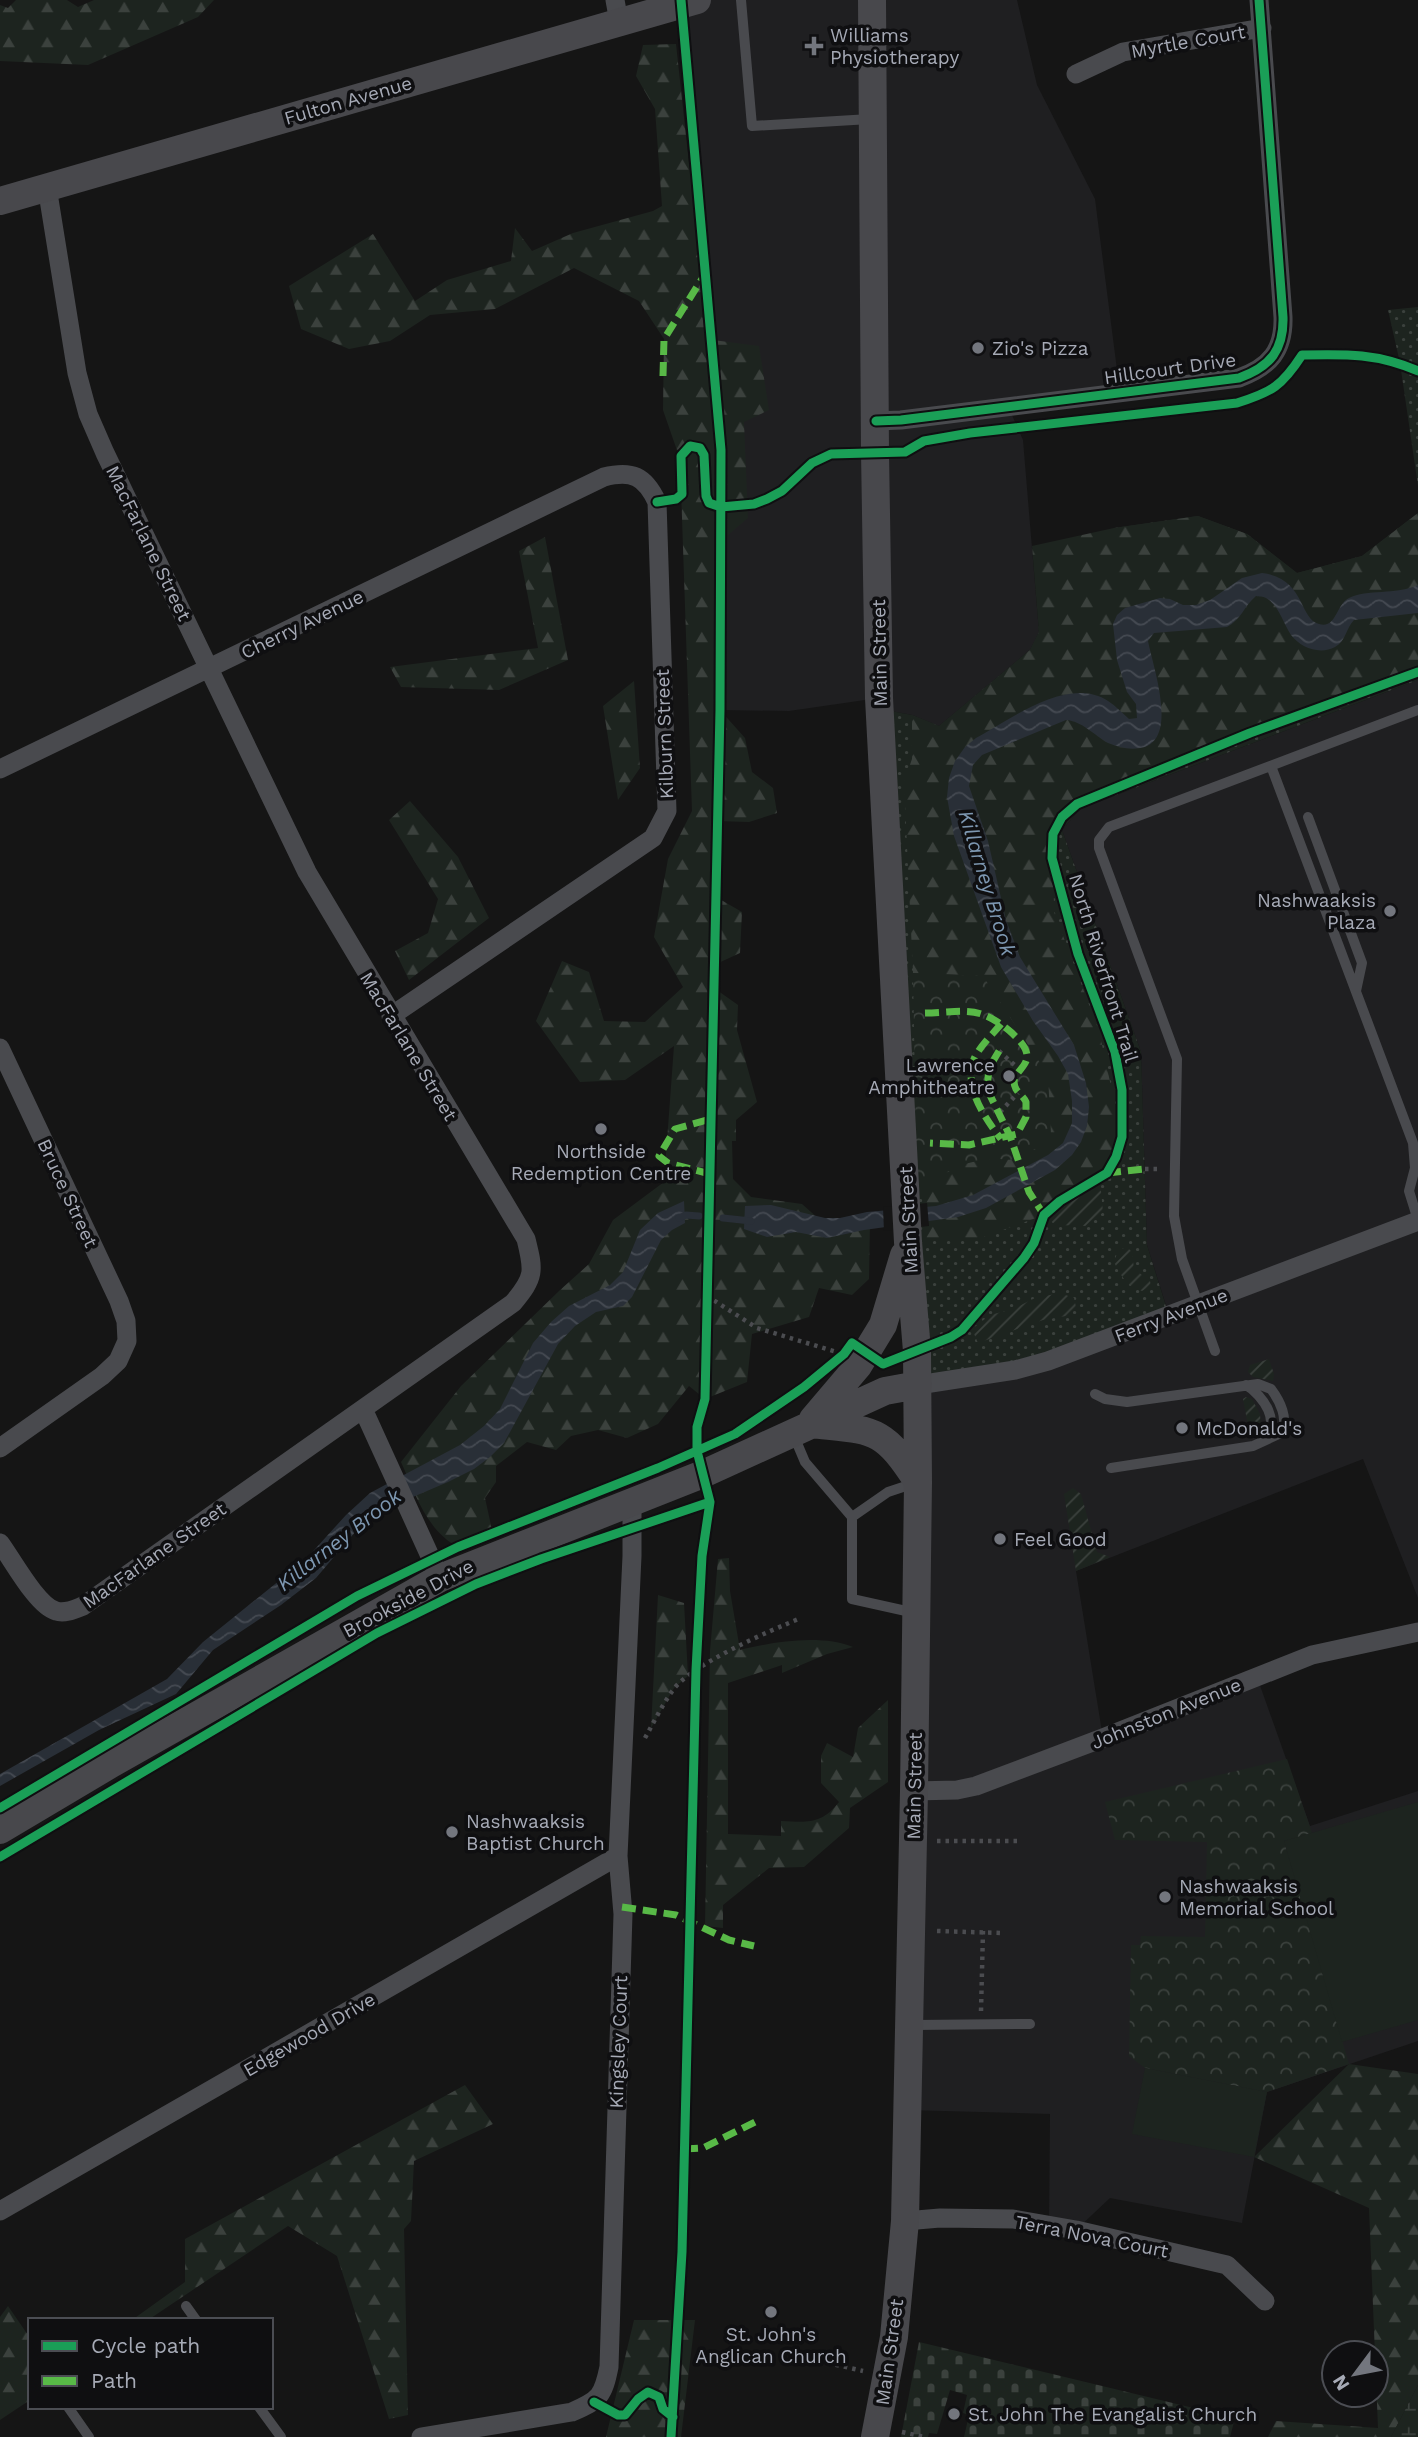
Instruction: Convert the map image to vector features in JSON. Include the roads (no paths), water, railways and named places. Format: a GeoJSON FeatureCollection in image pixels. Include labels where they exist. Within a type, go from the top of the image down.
{"type":"FeatureCollection","features":[{"type":"Feature","properties":{"kind":"main road","name":"Main Street"},"geometry":{"type":"LineString","coordinates":[[872,0],[880,709],[918,1385],[914,1791],[905,2221],[894,2337],[875,2437]]}},
{"type":"Feature","properties":{"kind":"main road","name":"Fulton Avenue"},"geometry":{"type":"LineString","coordinates":[[0,201],[617,11],[689,2]]}},
{"type":"Feature","properties":{"kind":"main road"},"geometry":{"type":"LineString","coordinates":[[800,1428],[858,1366],[883,1325],[908,1242]]}},
{"type":"Feature","properties":{"kind":"main road","name":"Brookside Drive"},"geometry":{"type":"LineString","coordinates":[[0,1830],[111,1764],[440,1578],[703,1474],[885,1391],[918,1385]]}},
{"type":"Feature","properties":{"kind":"main road"},"geometry":{"type":"LineString","coordinates":[[800,1428],[865,1430],[880,1435],[900,1454],[918,1482]]}},
{"type":"Feature","properties":{"kind":"street","name":"Hillcourt Drive"},"geometry":{"type":"LineString","coordinates":[[876,421],[1240,378],[1264,366],[1279,346],[1283,333],[1259,0]]}},
{"type":"Feature","properties":{"kind":"street","name":"Myrtle Court"},"geometry":{"type":"LineString","coordinates":[[1076,74],[1123,52],[1262,28]]}},
{"type":"Feature","properties":{"kind":"street","name":"MacFarlane Street"},"geometry":{"type":"LineString","coordinates":[[0,1543],[43,1603],[56,1611],[70,1611],[83,1606],[513,1303],[528,1285],[532,1263],[526,1239],[307,872],[88,414],[77,373],[47,187]]}},
{"type":"Feature","properties":{"kind":"street","name":"Kilburn Street"},"geometry":{"type":"LineString","coordinates":[[391,1016],[653,838],[667,811],[657,502],[650,487],[637,477],[620,473],[604,477]]}},
{"type":"Feature","properties":{"kind":"street","name":"Cherry Avenue"},"geometry":{"type":"LineString","coordinates":[[0,769],[604,477]]}},
{"type":"Feature","properties":{"kind":"street","name":"Bruce Street"},"geometry":{"type":"LineString","coordinates":[[0,1048],[119,1301],[126,1321],[127,1341],[118,1362],[102,1376],[0,1448]]}},
{"type":"Feature","properties":{"kind":"street","name":"Ferry Avenue"},"geometry":{"type":"LineString","coordinates":[[918,1385],[1015,1370],[1048,1361],[1418,1220]]}},
{"type":"Feature","properties":{"kind":"street"},"geometry":{"type":"LineString","coordinates":[[363,1409],[440,1578]]}},
{"type":"Feature","properties":{"kind":"street","name":"Kingsley Court"},"geometry":{"type":"LineString","coordinates":[[421,2437],[572,2412],[594,2402],[604,2391],[609,2367],[623,1914],[618,1856],[632,1501]]}},
{"type":"Feature","properties":{"kind":"street","name":"Johnston Avenue"},"geometry":{"type":"LineString","coordinates":[[914,1791],[957,1790],[976,1786],[1312,1655],[1418,1632]]}},
{"type":"Feature","properties":{"kind":"street","name":"Edgewood Drive"},"geometry":{"type":"LineString","coordinates":[[0,2211],[618,1856]]}},
{"type":"Feature","properties":{"kind":"street","name":"Terra Nova Court"},"geometry":{"type":"LineString","coordinates":[[905,2221],[940,2218],[1013,2219],[1076,2230],[1227,2265],[1265,2301]]}},
{"type":"Feature","properties":{"kind":"lane"},"geometry":{"type":"LineString","coordinates":[[741,0],[752,126],[873,119]]}},
{"type":"Feature","properties":{"kind":"lane"},"geometry":{"type":"LineString","coordinates":[[1215,1351],[1182,1259],[1174,1216],[1177,1059],[1099,848],[1099,840],[1110,827],[1418,710]]}},
{"type":"Feature","properties":{"kind":"lane"},"geometry":{"type":"LineString","coordinates":[[1270,766],[1413,1143],[1415,1168],[1409,1191],[1418,1220]]}},
{"type":"Feature","properties":{"kind":"lane"},"geometry":{"type":"LineString","coordinates":[[1308,817],[1363,963],[1356,992]]}},
{"type":"Feature","properties":{"kind":"lane"},"geometry":{"type":"LineString","coordinates":[[1095,1394],[1105,1399],[1127,1402],[1258,1384],[1271,1389],[1280,1404],[1284,1422],[1281,1433],[1253,1446],[1111,1468]]}},
{"type":"Feature","properties":{"kind":"lane"},"geometry":{"type":"LineString","coordinates":[[800,1428],[805,1462],[852,1517],[852,1599],[916,1613]]}},
{"type":"Feature","properties":{"kind":"lane"},"geometry":{"type":"LineString","coordinates":[[852,1517],[888,1492],[918,1482]]}},
{"type":"Feature","properties":{"kind":"lane"},"geometry":{"type":"LineString","coordinates":[[909,2025],[1030,2024]]}},
{"type":"Feature","properties":{"kind":"lane"},"geometry":{"type":"LineString","coordinates":[[186,2306],[195,2318]]}},
{"type":"Feature","properties":{"kind":"lane"},"geometry":{"type":"LineString","coordinates":[[69,2409],[89,2437]]}},
{"type":"Feature","properties":{"kind":"lane"},"geometry":{"type":"LineString","coordinates":[[260,2409],[281,2437]]}},
{"type":"Feature","properties":{"kind":"water"},"geometry":{"type":"Polygon","coordinates":[[[1262,573],[1276,576],[1286,582],[1294,590],[1308,615],[1319,624],[1325,625],[1333,620],[1341,605],[1356,595],[1418,585],[1418,613],[1354,620],[1339,644],[1329,649],[1317,650],[1305,647],[1295,640],[1274,605],[1265,597],[1256,596],[1236,621],[1227,627],[1154,633],[1148,641],[1161,702],[1159,732],[1152,743],[1140,748],[1120,747],[1108,743],[1077,723],[1066,720],[982,755],[973,765],[969,786],[988,841],[1006,920],[1020,957],[1074,1045],[1086,1083],[1089,1107],[1087,1126],[1072,1155],[1055,1170],[986,1208],[958,1217],[827,1238],[796,1232],[767,1237],[744,1229],[745,1206],[771,1205],[825,1218],[840,1218],[867,1212],[936,1206],[973,1195],[1048,1155],[1063,1143],[1072,1123],[1068,1074],[1001,967],[954,836],[947,797],[949,778],[955,761],[976,738],[1023,711],[1058,696],[1093,694],[1111,703],[1129,719],[1137,718],[1136,704],[1127,692],[1117,660],[1113,624],[1117,615],[1125,608],[1160,598],[1183,605],[1196,605],[1210,600],[1242,578],[1262,573]]]}},
{"type":"Feature","properties":{"kind":"water"},"geometry":{"type":"Polygon","coordinates":[[[684,1201],[685,1223],[661,1240],[632,1297],[623,1306],[596,1312],[575,1326],[558,1344],[504,1443],[490,1457],[474,1469],[448,1482],[380,1511],[356,1531],[316,1578],[213,1650],[176,1694],[99,1730],[0,1786],[0,1774],[167,1679],[203,1642],[306,1559],[370,1493],[460,1445],[484,1426],[500,1409],[533,1343],[551,1322],[569,1306],[610,1285],[623,1272],[640,1230],[658,1213],[684,1201]]]}},
{"type":"Feature","properties":{"kind":"waterway","name":"Killarney Brook"},"geometry":{"type":"LineString","coordinates":[[679,1218],[686,1215],[699,1216]]}},
{"type":"Feature","properties":{"kind":"waterway","name":"Killarney Brook"},"geometry":{"type":"LineString","coordinates":[[723,1218],[751,1221]]}},
{"type":"Feature","properties":{"kind":"place","name":"Williams Physiotherapy"},"geometry":{"type":"Point","coordinates":[814,46]}},
{"type":"Feature","properties":{"kind":"place","name":"Zio's Pizza"},"geometry":{"type":"Point","coordinates":[978,348]}},
{"type":"Feature","properties":{"kind":"place","name":"Nashwaaksis Plaza"},"geometry":{"type":"Point","coordinates":[1390,911]}},
{"type":"Feature","properties":{"kind":"place","name":"Lawrence Amphitheatre"},"geometry":{"type":"Point","coordinates":[1009,1076]}},
{"type":"Feature","properties":{"kind":"place","name":"Northside Redemption Centre"},"geometry":{"type":"Point","coordinates":[601,1129]}},
{"type":"Feature","properties":{"kind":"place","name":"McDonald's"},"geometry":{"type":"Point","coordinates":[1182,1428]}},
{"type":"Feature","properties":{"kind":"place","name":"Feel Good"},"geometry":{"type":"Point","coordinates":[1000,1539]}},
{"type":"Feature","properties":{"kind":"place","name":"Nashwaaksis Baptist Church"},"geometry":{"type":"Point","coordinates":[452,1832]}},
{"type":"Feature","properties":{"kind":"place","name":"Nashwaaksis Memorial School"},"geometry":{"type":"Point","coordinates":[1165,1897]}},
{"type":"Feature","properties":{"kind":"place","name":"St. John's Anglican Church"},"geometry":{"type":"Point","coordinates":[771,2312]}},
{"type":"Feature","properties":{"kind":"place","name":"St. John The Evangalist Church"},"geometry":{"type":"Point","coordinates":[954,2414]}}]}
